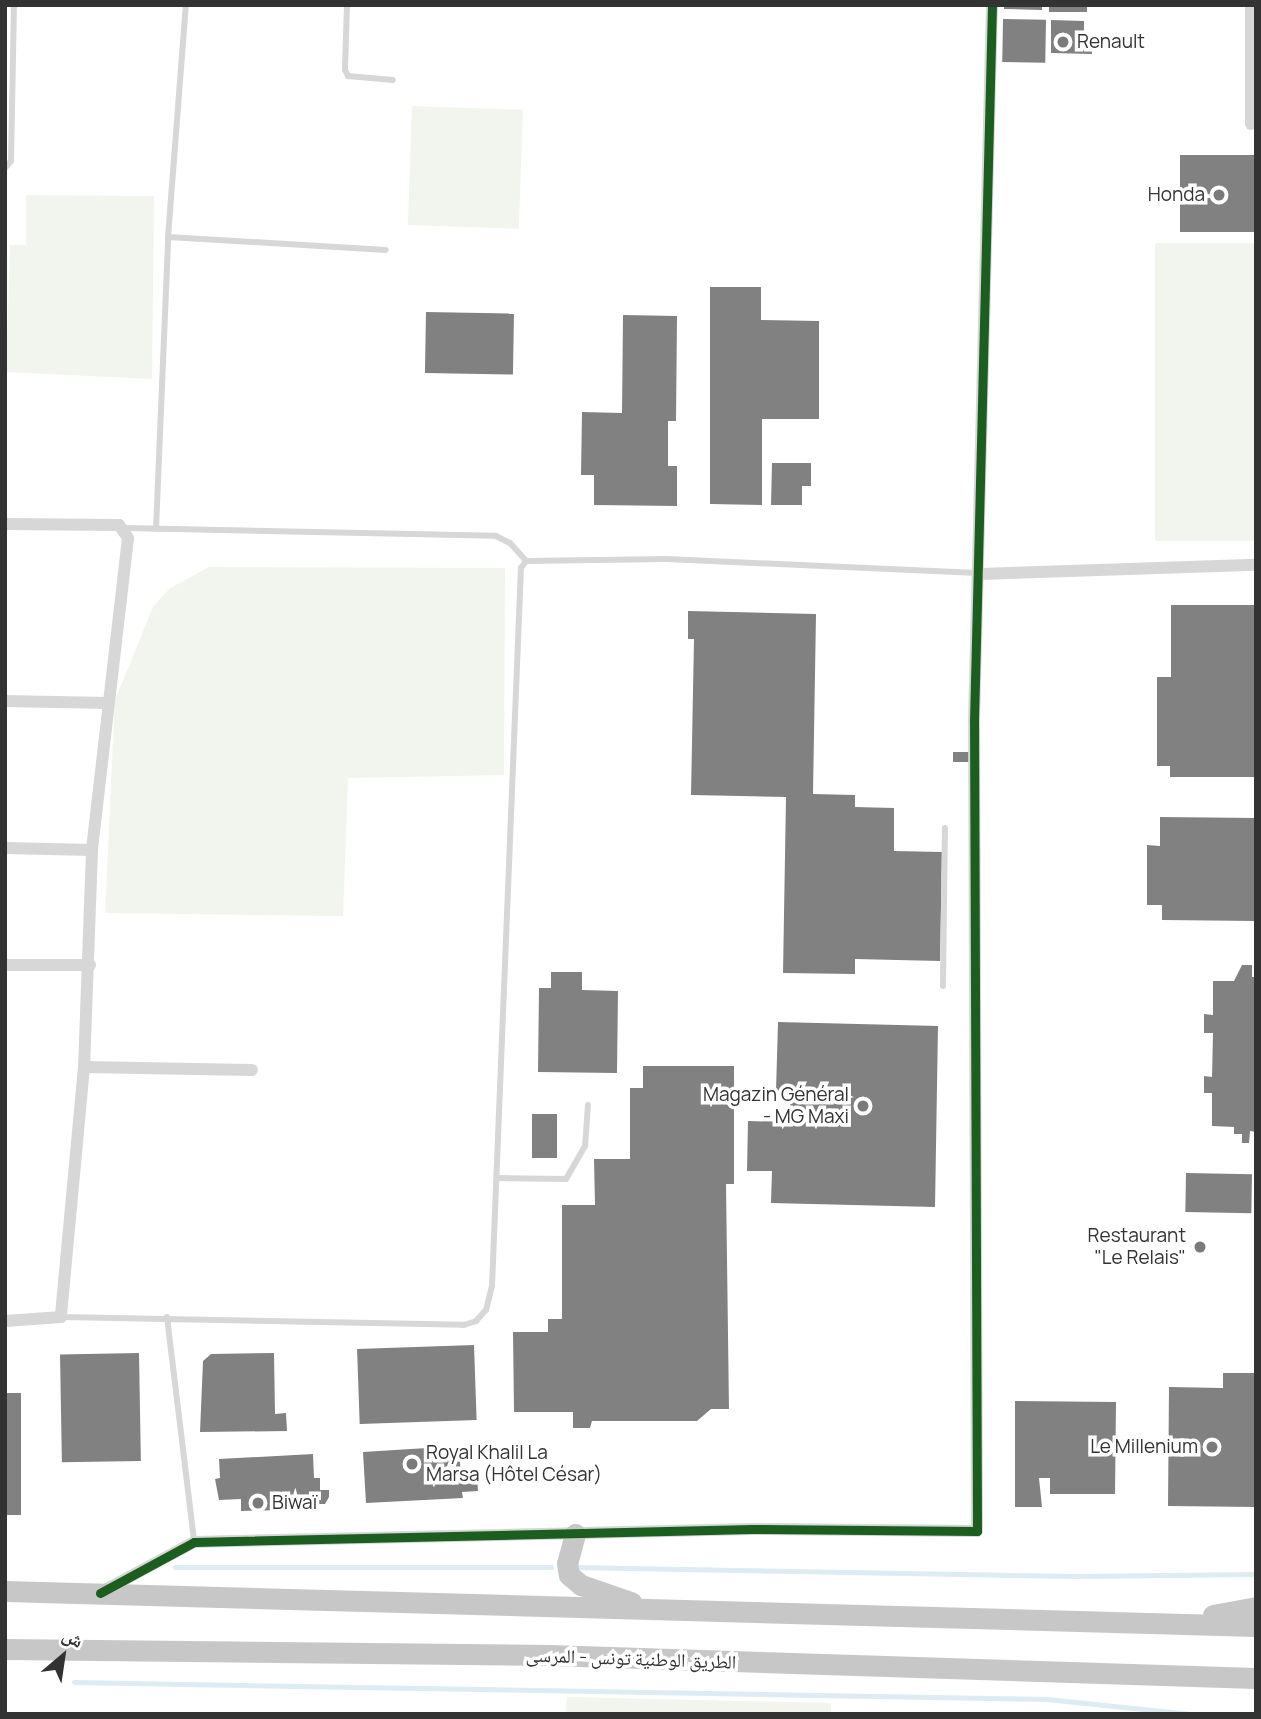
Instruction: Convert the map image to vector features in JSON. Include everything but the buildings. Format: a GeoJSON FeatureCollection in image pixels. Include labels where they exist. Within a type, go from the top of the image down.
{"type":"FeatureCollection","features":[{"type":"Feature","properties":{"kind":"highway"},"geometry":{"type":"LineString","coordinates":[[575,1534],[567,1568],[573,1580],[653,1610]]}},
{"type":"Feature","properties":{"kind":"highway"},"geometry":{"type":"LineString","coordinates":[[5,1591],[1256,1626]]}},
{"type":"Feature","properties":{"kind":"highway"},"geometry":{"type":"LineString","coordinates":[[1089,1620],[1223,1615],[1256,1606]]}},
{"type":"Feature","properties":{"kind":"highway","name":"الطريق الوطنية تونس - المرسى"},"geometry":{"type":"LineString","coordinates":[[5,1649],[536,1655],[1121,1677],[1256,1678]]}},
{"type":"Feature","properties":{"kind":"highway"},"geometry":{"type":"LineString","coordinates":[[1121,1677],[1256,1693]]}},
{"type":"Feature","properties":{"kind":"street"},"geometry":{"type":"LineString","coordinates":[[100,1593],[194,1542],[752,1529],[977,1531],[974,721],[980,573],[992,5]]}},
{"type":"Feature","properties":{"kind":"street"},"geometry":{"type":"LineString","coordinates":[[1251,5],[1251,124]]}},
{"type":"Feature","properties":{"kind":"street"},"geometry":{"type":"LineString","coordinates":[[5,524],[125,528],[128,538],[92,850],[90,965],[84,1066],[61,1317],[5,1321]]}},
{"type":"Feature","properties":{"kind":"street"},"geometry":{"type":"LineString","coordinates":[[980,573],[1256,565]]}},
{"type":"Feature","properties":{"kind":"street"},"geometry":{"type":"LineString","coordinates":[[5,701],[107,703]]}},
{"type":"Feature","properties":{"kind":"street"},"geometry":{"type":"LineString","coordinates":[[5,848],[92,850]]}},
{"type":"Feature","properties":{"kind":"street"},"geometry":{"type":"LineString","coordinates":[[5,965],[90,965]]}},
{"type":"Feature","properties":{"kind":"street"},"geometry":{"type":"LineString","coordinates":[[84,1066],[252,1070]]}},
{"type":"Feature","properties":{"kind":"lane"},"geometry":{"type":"LineString","coordinates":[[5,168],[11,162],[13,5]]}},
{"type":"Feature","properties":{"kind":"lane"},"geometry":{"type":"LineString","coordinates":[[156,529],[168,237],[186,5]]}},
{"type":"Feature","properties":{"kind":"lane"},"geometry":{"type":"LineString","coordinates":[[347,5],[345,70],[348,76],[393,80]]}},
{"type":"Feature","properties":{"kind":"lane"},"geometry":{"type":"LineString","coordinates":[[168,237],[386,250]]}},
{"type":"Feature","properties":{"kind":"lane"},"geometry":{"type":"LineString","coordinates":[[125,528],[496,536],[510,543],[526,561],[667,559],[980,573]]}},
{"type":"Feature","properties":{"kind":"lane"},"geometry":{"type":"LineString","coordinates":[[61,1317],[167,1317],[464,1325],[476,1321],[486,1310],[492,1286],[521,568],[526,561]]}},
{"type":"Feature","properties":{"kind":"lane"},"geometry":{"type":"LineString","coordinates":[[943,986],[946,828]]}},
{"type":"Feature","properties":{"kind":"lane"},"geometry":{"type":"LineString","coordinates":[[496,1178],[566,1179],[585,1146],[588,1105]]}},
{"type":"Feature","properties":{"kind":"lane"},"geometry":{"type":"LineString","coordinates":[[167,1317],[194,1542]]}},
{"type":"Feature","properties":{"kind":"shaded area"},"geometry":{"type":"Polygon","coordinates":[[[412,106],[523,110],[519,229],[408,225],[412,106]]]}},
{"type":"Feature","properties":{"kind":"shaded area"},"geometry":{"type":"Polygon","coordinates":[[[26,195],[154,196],[152,379],[6,372],[10,245],[26,245],[26,195]]]}},
{"type":"Feature","properties":{"kind":"shaded area"},"geometry":{"type":"Polygon","coordinates":[[[1155,243],[1256,243],[1256,541],[1155,541],[1155,243]]]}},
{"type":"Feature","properties":{"kind":"shaded area"},"geometry":{"type":"Polygon","coordinates":[[[209,567],[505,568],[504,775],[348,778],[343,916],[105,913],[115,700],[153,607],[170,588],[209,567]]]}},
{"type":"Feature","properties":{"kind":"shaded area"},"geometry":{"type":"Polygon","coordinates":[[[567,1697],[831,1703],[831,1714],[566,1714],[567,1697]]]}},
{"type":"Feature","properties":{"kind":"waterway"},"geometry":{"type":"LineString","coordinates":[[175,1567],[551,1567]]}},
{"type":"Feature","properties":{"kind":"waterway"},"geometry":{"type":"LineString","coordinates":[[573,1567],[1076,1576],[1256,1574]]}},
{"type":"Feature","properties":{"kind":"waterway"},"geometry":{"type":"LineString","coordinates":[[74,1682],[1047,1699],[1190,1714]]}},
{"type":"Feature","properties":{"kind":"cycle path"},"geometry":{"type":"LineString","coordinates":[[100,1593],[194,1542],[752,1529],[977,1531],[974,721],[992,5]]}},
{"type":"Feature","properties":{"kind":"place","name":"Renault"},"geometry":{"type":"Point","coordinates":[1063,42]}},
{"type":"Feature","properties":{"kind":"place","name":"Honda"},"geometry":{"type":"Point","coordinates":[1219,195]}},
{"type":"Feature","properties":{"kind":"place","name":"Magazin Général - MG Maxi"},"geometry":{"type":"Point","coordinates":[863,1106]}},
{"type":"Feature","properties":{"kind":"place","name":"Restaurant \"Le Relais\""},"geometry":{"type":"Point","coordinates":[1200,1247]}},
{"type":"Feature","properties":{"kind":"place","name":"Le Millenium"},"geometry":{"type":"Point","coordinates":[1212,1447]}},
{"type":"Feature","properties":{"kind":"place","name":"Royal Khalil La Marsa (Hôtel César)"},"geometry":{"type":"Point","coordinates":[412,1464]}},
{"type":"Feature","properties":{"kind":"place","name":"Biwaï"},"geometry":{"type":"Point","coordinates":[258,1503]}}]}
